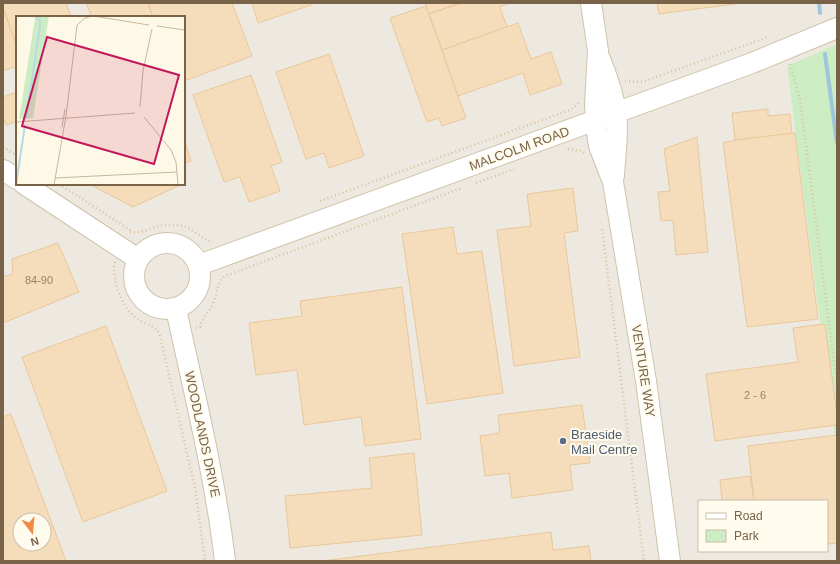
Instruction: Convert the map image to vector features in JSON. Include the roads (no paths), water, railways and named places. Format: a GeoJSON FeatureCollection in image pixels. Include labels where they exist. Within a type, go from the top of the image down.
{"type":"FeatureCollection","features":[{"type":"Feature","properties":{"kind":"street"},"geometry":{"type":"LineString","coordinates":[[592,3],[603,89]]}},
{"type":"Feature","properties":{"kind":"street","name":"MALCOLM ROAD"},"geometry":{"type":"LineString","coordinates":[[199,265],[596,120],[783,50],[837,28]]}},
{"type":"Feature","properties":{"kind":"street","name":"VENTURE WAY"},"geometry":{"type":"LineString","coordinates":[[603,89],[616,112],[617,126],[614,182],[646,381],[670,561]]}},
{"type":"Feature","properties":{"kind":"street","name":"VENTURE WAY"},"geometry":{"type":"LineString","coordinates":[[603,89],[596,120],[597,134],[599,146],[614,182]]}},
{"type":"Feature","properties":{"kind":"street"},"geometry":{"type":"LineString","coordinates":[[3,170],[16,178]]}},
{"type":"Feature","properties":{"kind":"street"},"geometry":{"type":"LineString","coordinates":[[26,185],[130,246],[146,251],[153,246],[163,243],[174,243],[191,252],[198,261],[201,270],[201,281],[198,290],[192,299],[184,306],[173,310],[160,309],[150,305],[142,298],[137,290],[134,280],[135,268],[130,246]]}},
{"type":"Feature","properties":{"kind":"street","name":"WOODLANDS DRIVE"},"geometry":{"type":"LineString","coordinates":[[176,309],[208,456],[225,561]]}},
{"type":"Feature","properties":{"kind":"waterway"},"geometry":{"type":"LineString","coordinates":[[819,3],[820,13]]}},
{"type":"Feature","properties":{"kind":"waterway"},"geometry":{"type":"LineString","coordinates":[[825,54],[837,143]]}},
{"type":"Feature","properties":{"kind":"place","name":"Braeside Mail Centre"},"geometry":{"type":"Point","coordinates":[563,441]}}]}
